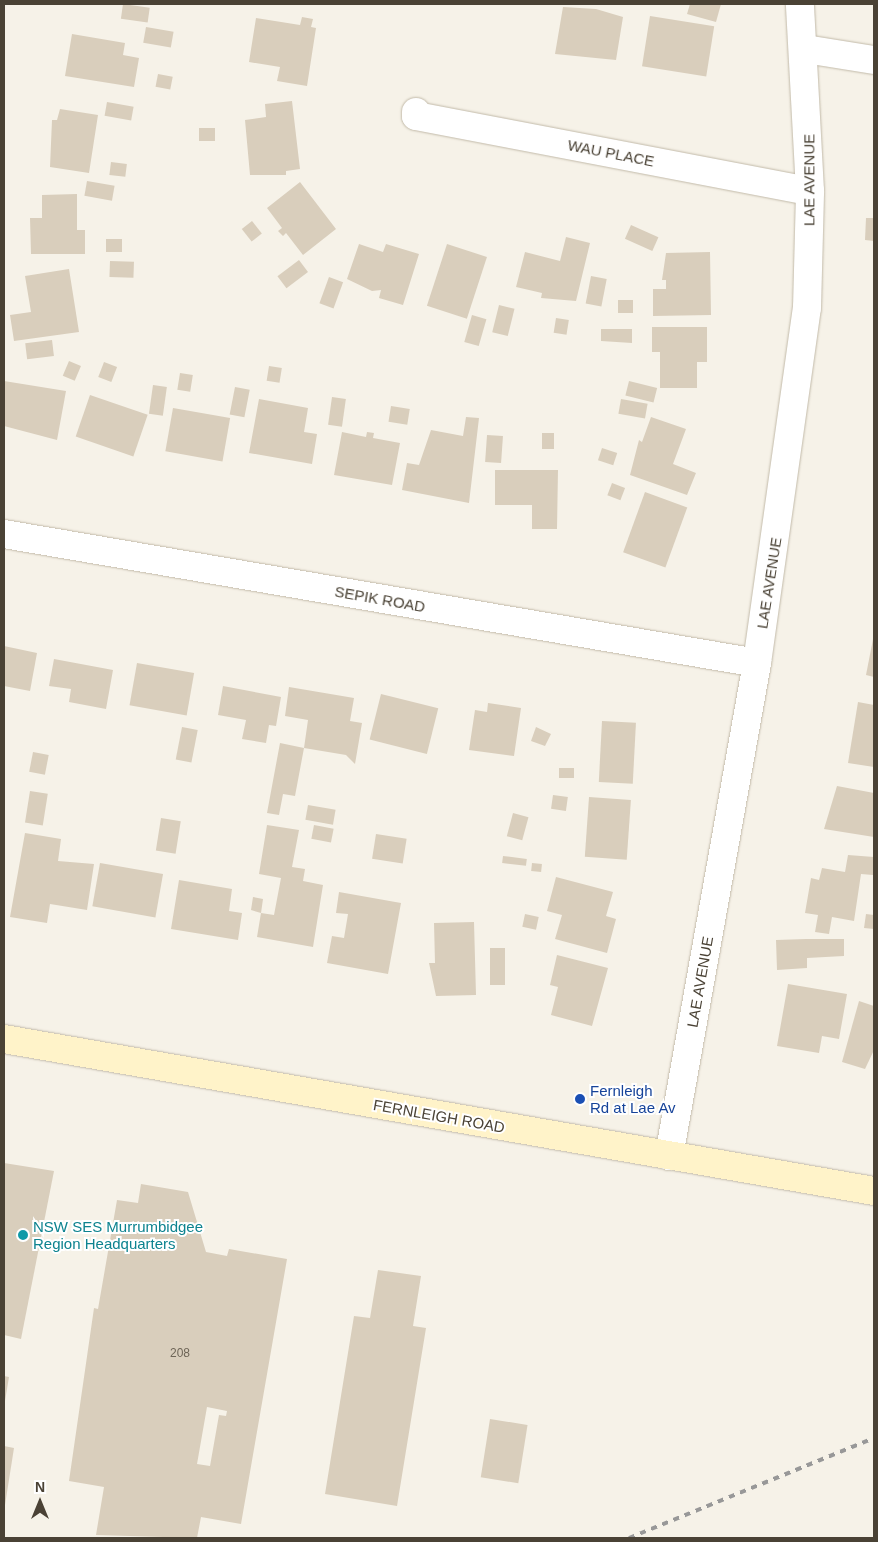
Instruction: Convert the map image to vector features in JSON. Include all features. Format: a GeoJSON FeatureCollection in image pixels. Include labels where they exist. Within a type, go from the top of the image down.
{"type":"FeatureCollection","features":[{"type":"Feature","properties":{"kind":"street","name":"LAE AVENUE"},"geometry":{"type":"LineString","coordinates":[[670,1156],[757,663],[807,308],[810,191],[805,49],[800,4]]}},
{"type":"Feature","properties":{"kind":"street"},"geometry":{"type":"LineString","coordinates":[[805,49],[874,60]]}},
{"type":"Feature","properties":{"kind":"street","name":"WAU PLACE"},"geometry":{"type":"LineString","coordinates":[[416,112],[416,116],[810,191]]}},
{"type":"Feature","properties":{"kind":"street","name":"SEPIK ROAD"},"geometry":{"type":"LineString","coordinates":[[4,534],[757,663]]}},
{"type":"Feature","properties":{"kind":"street","name":"FERNLEIGH ROAD"},"geometry":{"type":"LineString","coordinates":[[4,1040],[874,1191]]}},
{"type":"Feature","properties":{"kind":"building"},"geometry":{"type":"Polygon","coordinates":[[[123,4],[150,8],[148,23],[121,19],[123,4]]]}},
{"type":"Feature","properties":{"kind":"building"},"geometry":{"type":"Polygon","coordinates":[[[690,4],[721,4],[716,22],[687,14],[690,4]]]}},
{"type":"Feature","properties":{"kind":"building"},"geometry":{"type":"Polygon","coordinates":[[[563,7],[596,9],[623,17],[616,60],[555,54],[563,7]]]}},
{"type":"Feature","properties":{"kind":"building"},"geometry":{"type":"Polygon","coordinates":[[[650,16],[714,26],[706,77],[642,66],[650,16]]]}},
{"type":"Feature","properties":{"kind":"building"},"geometry":{"type":"Polygon","coordinates":[[[302,17],[313,19],[311,27],[316,28],[307,86],[277,81],[280,67],[249,62],[256,18],[300,25],[302,17]]]}},
{"type":"Feature","properties":{"kind":"building"},"geometry":{"type":"Polygon","coordinates":[[[146,27],[174,32],[171,48],[143,43],[146,27]]]}},
{"type":"Feature","properties":{"kind":"building"},"geometry":{"type":"Polygon","coordinates":[[[72,34],[125,43],[123,55],[139,58],[134,87],[65,76],[72,34]]]}},
{"type":"Feature","properties":{"kind":"building"},"geometry":{"type":"Polygon","coordinates":[[[158,74],[173,77],[170,90],[156,87],[158,74]]]}},
{"type":"Feature","properties":{"kind":"building"},"geometry":{"type":"Polygon","coordinates":[[[292,101],[300,169],[286,171],[286,175],[250,175],[245,120],[266,117],[265,104],[292,101]]]}},
{"type":"Feature","properties":{"kind":"building"},"geometry":{"type":"Polygon","coordinates":[[[107,102],[134,107],[131,120],[105,116],[107,102]]]}},
{"type":"Feature","properties":{"kind":"building"},"geometry":{"type":"Polygon","coordinates":[[[60,109],[98,115],[89,173],[50,167],[52,120],[57,120],[60,109]]]}},
{"type":"Feature","properties":{"kind":"building"},"geometry":{"type":"Polygon","coordinates":[[[199,128],[215,128],[215,141],[199,141],[199,128]]]}},
{"type":"Feature","properties":{"kind":"building"},"geometry":{"type":"Polygon","coordinates":[[[111,162],[127,164],[125,177],[109,175],[111,162]]]}},
{"type":"Feature","properties":{"kind":"building"},"geometry":{"type":"Polygon","coordinates":[[[87,181],[115,186],[112,201],[84,196],[87,181]]]}},
{"type":"Feature","properties":{"kind":"building"},"geometry":{"type":"Polygon","coordinates":[[[300,182],[336,229],[303,255],[286,233],[283,236],[278,231],[282,228],[267,208],[300,182]]]}},
{"type":"Feature","properties":{"kind":"building"},"geometry":{"type":"Polygon","coordinates":[[[77,194],[77,230],[85,230],[85,254],[31,254],[30,218],[42,218],[42,195],[77,194]]]}},
{"type":"Feature","properties":{"kind":"building"},"geometry":{"type":"Polygon","coordinates":[[[866,218],[874,218],[874,241],[865,240],[866,218]]]}},
{"type":"Feature","properties":{"kind":"building"},"geometry":{"type":"Polygon","coordinates":[[[252,221],[262,234],[252,242],[242,229],[252,221]]]}},
{"type":"Feature","properties":{"kind":"building"},"geometry":{"type":"Polygon","coordinates":[[[631,225],[658,237],[652,251],[625,239],[631,225]]]}},
{"type":"Feature","properties":{"kind":"building"},"geometry":{"type":"Polygon","coordinates":[[[566,237],[590,243],[576,301],[541,298],[542,293],[516,287],[525,252],[560,261],[566,237]]]}},
{"type":"Feature","properties":{"kind":"building"},"geometry":{"type":"Polygon","coordinates":[[[106,239],[122,239],[122,252],[106,252],[106,239]]]}},
{"type":"Feature","properties":{"kind":"building"},"geometry":{"type":"Polygon","coordinates":[[[359,244],[383,252],[386,244],[419,254],[403,305],[379,298],[381,290],[372,291],[347,279],[359,244]]]}},
{"type":"Feature","properties":{"kind":"building"},"geometry":{"type":"Polygon","coordinates":[[[447,244],[487,257],[467,319],[427,306],[447,244]]]}},
{"type":"Feature","properties":{"kind":"building"},"geometry":{"type":"Polygon","coordinates":[[[710,252],[711,315],[653,316],[653,289],[666,289],[666,280],[662,280],[666,253],[710,252]]]}},
{"type":"Feature","properties":{"kind":"building"},"geometry":{"type":"Polygon","coordinates":[[[299,260],[308,272],[286,288],[277,276],[299,260]]]}},
{"type":"Feature","properties":{"kind":"building"},"geometry":{"type":"Polygon","coordinates":[[[110,261],[134,262],[133,278],[109,277],[110,261]]]}},
{"type":"Feature","properties":{"kind":"building"},"geometry":{"type":"Polygon","coordinates":[[[69,269],[79,332],[14,341],[10,315],[31,312],[25,276],[69,269]]]}},
{"type":"Feature","properties":{"kind":"building"},"geometry":{"type":"Polygon","coordinates":[[[591,276],[607,279],[601,307],[586,303],[591,276]]]}},
{"type":"Feature","properties":{"kind":"building"},"geometry":{"type":"Polygon","coordinates":[[[329,277],[343,282],[334,308],[319,303],[329,277]]]}},
{"type":"Feature","properties":{"kind":"building"},"geometry":{"type":"Polygon","coordinates":[[[618,300],[633,300],[633,313],[618,313],[618,300]]]}},
{"type":"Feature","properties":{"kind":"building"},"geometry":{"type":"Polygon","coordinates":[[[499,305],[515,309],[508,336],[492,332],[499,305]]]}},
{"type":"Feature","properties":{"kind":"building"},"geometry":{"type":"Polygon","coordinates":[[[472,315],[486,319],[479,346],[464,342],[472,315]]]}},
{"type":"Feature","properties":{"kind":"building"},"geometry":{"type":"Polygon","coordinates":[[[556,318],[569,320],[566,335],[554,333],[556,318]]]}},
{"type":"Feature","properties":{"kind":"building"},"geometry":{"type":"Polygon","coordinates":[[[652,327],[707,327],[707,362],[697,362],[697,388],[660,388],[660,352],[652,352],[652,327]]]}},
{"type":"Feature","properties":{"kind":"building"},"geometry":{"type":"Polygon","coordinates":[[[601,329],[632,329],[632,343],[601,341],[601,329]]]}},
{"type":"Feature","properties":{"kind":"building"},"geometry":{"type":"Polygon","coordinates":[[[52,340],[54,356],[27,359],[25,343],[52,340]]]}},
{"type":"Feature","properties":{"kind":"building"},"geometry":{"type":"Polygon","coordinates":[[[69,361],[81,366],[75,381],[63,376],[69,361]]]}},
{"type":"Feature","properties":{"kind":"building"},"geometry":{"type":"Polygon","coordinates":[[[104,362],[117,367],[111,382],[98,377],[104,362]]]}},
{"type":"Feature","properties":{"kind":"building"},"geometry":{"type":"Polygon","coordinates":[[[269,366],[282,368],[279,383],[267,381],[269,366]]]}},
{"type":"Feature","properties":{"kind":"building"},"geometry":{"type":"Polygon","coordinates":[[[180,373],[193,375],[190,392],[177,390],[180,373]]]}},
{"type":"Feature","properties":{"kind":"building"},"geometry":{"type":"Polygon","coordinates":[[[4,381],[66,391],[57,440],[4,426],[4,381]]]}},
{"type":"Feature","properties":{"kind":"building"},"geometry":{"type":"Polygon","coordinates":[[[629,381],[657,388],[654,403],[625,396],[629,381]]]}},
{"type":"Feature","properties":{"kind":"building"},"geometry":{"type":"Polygon","coordinates":[[[153,385],[167,387],[163,416],[149,414],[153,385]]]}},
{"type":"Feature","properties":{"kind":"building"},"geometry":{"type":"Polygon","coordinates":[[[235,387],[250,390],[244,417],[230,414],[235,387]]]}},
{"type":"Feature","properties":{"kind":"building"},"geometry":{"type":"Polygon","coordinates":[[[90,395],[148,415],[133,456],[76,437],[90,395]]]}},
{"type":"Feature","properties":{"kind":"building"},"geometry":{"type":"Polygon","coordinates":[[[332,397],[346,399],[342,427],[328,425],[332,397]]]}},
{"type":"Feature","properties":{"kind":"building"},"geometry":{"type":"Polygon","coordinates":[[[259,399],[308,408],[304,432],[317,434],[312,464],[249,453],[259,399]]]}},
{"type":"Feature","properties":{"kind":"building"},"geometry":{"type":"Polygon","coordinates":[[[621,399],[648,404],[645,418],[618,414],[621,399]]]}},
{"type":"Feature","properties":{"kind":"building"},"geometry":{"type":"Polygon","coordinates":[[[391,406],[410,409],[407,425],[388,422],[391,406]]]}},
{"type":"Feature","properties":{"kind":"building"},"geometry":{"type":"Polygon","coordinates":[[[173,408],[230,418],[222,461],[165,451],[173,408]]]}},
{"type":"Feature","properties":{"kind":"building"},"geometry":{"type":"Polygon","coordinates":[[[466,417],[479,418],[469,503],[402,490],[407,463],[419,465],[431,430],[463,436],[466,417]]]}},
{"type":"Feature","properties":{"kind":"building"},"geometry":{"type":"Polygon","coordinates":[[[651,417],[686,429],[673,464],[696,473],[687,495],[630,475],[639,440],[642,442],[651,417]]]}},
{"type":"Feature","properties":{"kind":"building"},"geometry":{"type":"Polygon","coordinates":[[[342,432],[366,437],[367,432],[374,433],[373,438],[400,443],[392,485],[334,475],[342,432]]]}},
{"type":"Feature","properties":{"kind":"building"},"geometry":{"type":"Polygon","coordinates":[[[542,433],[554,433],[554,449],[542,449],[542,433]]]}},
{"type":"Feature","properties":{"kind":"building"},"geometry":{"type":"Polygon","coordinates":[[[487,435],[503,436],[501,463],[485,462],[487,435]]]}},
{"type":"Feature","properties":{"kind":"building"},"geometry":{"type":"Polygon","coordinates":[[[602,448],[617,453],[613,465],[598,460],[602,448]]]}},
{"type":"Feature","properties":{"kind":"building"},"geometry":{"type":"Polygon","coordinates":[[[495,470],[558,470],[557,529],[532,529],[532,505],[495,505],[495,470]]]}},
{"type":"Feature","properties":{"kind":"building"},"geometry":{"type":"Polygon","coordinates":[[[612,483],[625,488],[620,500],[607,495],[612,483]]]}},
{"type":"Feature","properties":{"kind":"building"},"geometry":{"type":"Polygon","coordinates":[[[645,492],[687,507],[665,568],[623,552],[645,492]]]}},
{"type":"Feature","properties":{"kind":"building"},"geometry":{"type":"Polygon","coordinates":[[[874,634],[874,677],[866,675],[874,634]]]}},
{"type":"Feature","properties":{"kind":"building"},"geometry":{"type":"Polygon","coordinates":[[[4,646],[37,653],[30,691],[4,686],[4,646]]]}},
{"type":"Feature","properties":{"kind":"building"},"geometry":{"type":"Polygon","coordinates":[[[54,659],[113,670],[106,709],[69,702],[71,689],[49,686],[54,659]]]}},
{"type":"Feature","properties":{"kind":"building"},"geometry":{"type":"Polygon","coordinates":[[[137,663],[194,673],[187,715],[130,705],[137,663]]]}},
{"type":"Feature","properties":{"kind":"building"},"geometry":{"type":"Polygon","coordinates":[[[223,686],[281,697],[276,726],[269,725],[266,743],[242,739],[246,720],[218,715],[223,686]]]}},
{"type":"Feature","properties":{"kind":"building"},"geometry":{"type":"Polygon","coordinates":[[[289,687],[354,698],[350,721],[362,723],[355,764],[346,755],[304,748],[308,720],[285,716],[289,687]]]}},
{"type":"Feature","properties":{"kind":"building"},"geometry":{"type":"Polygon","coordinates":[[[381,694],[438,708],[427,754],[370,740],[381,694]]]}},
{"type":"Feature","properties":{"kind":"building"},"geometry":{"type":"Polygon","coordinates":[[[858,702],[874,705],[874,767],[848,763],[858,702]]]}},
{"type":"Feature","properties":{"kind":"building"},"geometry":{"type":"Polygon","coordinates":[[[488,703],[521,708],[514,756],[469,750],[475,710],[487,712],[488,703]]]}},
{"type":"Feature","properties":{"kind":"building"},"geometry":{"type":"Polygon","coordinates":[[[602,721],[636,723],[633,784],[599,782],[602,721]]]}},
{"type":"Feature","properties":{"kind":"building"},"geometry":{"type":"Polygon","coordinates":[[[182,727],[198,730],[191,762],[176,759],[182,727]]]}},
{"type":"Feature","properties":{"kind":"building"},"geometry":{"type":"Polygon","coordinates":[[[536,727],[551,734],[545,746],[531,741],[536,727]]]}},
{"type":"Feature","properties":{"kind":"building"},"geometry":{"type":"Polygon","coordinates":[[[280,743],[304,748],[295,796],[283,794],[279,815],[267,813],[280,743]]]}},
{"type":"Feature","properties":{"kind":"building"},"geometry":{"type":"Polygon","coordinates":[[[33,752],[49,755],[45,775],[29,772],[33,752]]]}},
{"type":"Feature","properties":{"kind":"building"},"geometry":{"type":"Polygon","coordinates":[[[559,768],[574,768],[574,778],[559,778],[559,768]]]}},
{"type":"Feature","properties":{"kind":"building"},"geometry":{"type":"Polygon","coordinates":[[[837,786],[874,793],[874,837],[824,829],[837,786]]]}},
{"type":"Feature","properties":{"kind":"building"},"geometry":{"type":"Polygon","coordinates":[[[30,791],[48,794],[43,825],[25,823],[30,791]]]}},
{"type":"Feature","properties":{"kind":"building"},"geometry":{"type":"Polygon","coordinates":[[[553,795],[568,797],[566,811],[551,809],[553,795]]]}},
{"type":"Feature","properties":{"kind":"building"},"geometry":{"type":"Polygon","coordinates":[[[589,797],[631,800],[627,860],[585,857],[589,797]]]}},
{"type":"Feature","properties":{"kind":"building"},"geometry":{"type":"Polygon","coordinates":[[[308,805],[336,810],[333,825],[305,820],[308,805]]]}},
{"type":"Feature","properties":{"kind":"building"},"geometry":{"type":"Polygon","coordinates":[[[513,813],[528,817],[522,840],[507,836],[513,813]]]}},
{"type":"Feature","properties":{"kind":"building"},"geometry":{"type":"Polygon","coordinates":[[[161,818],[181,821],[176,854],[156,851],[161,818]]]}},
{"type":"Feature","properties":{"kind":"building"},"geometry":{"type":"Polygon","coordinates":[[[267,825],[299,830],[292,867],[305,869],[303,881],[323,885],[313,947],[257,937],[261,913],[274,915],[281,878],[259,874],[267,825]]]}},
{"type":"Feature","properties":{"kind":"building"},"geometry":{"type":"Polygon","coordinates":[[[314,825],[334,829],[331,843],[311,839],[314,825]]]}},
{"type":"Feature","properties":{"kind":"building"},"geometry":{"type":"Polygon","coordinates":[[[25,833],[61,839],[58,861],[94,864],[87,910],[50,904],[47,923],[10,917],[25,833]]]}},
{"type":"Feature","properties":{"kind":"building"},"geometry":{"type":"Polygon","coordinates":[[[376,834],[407,839],[403,864],[372,859],[376,834]]]}},
{"type":"Feature","properties":{"kind":"building"},"geometry":{"type":"Polygon","coordinates":[[[848,855],[874,857],[873,875],[861,874],[854,921],[832,917],[829,934],[815,932],[818,915],[805,913],[811,878],[819,880],[822,868],[845,872],[848,855]]]}},
{"type":"Feature","properties":{"kind":"building"},"geometry":{"type":"Polygon","coordinates":[[[503,856],[527,859],[526,866],[502,863],[503,856]]]}},
{"type":"Feature","properties":{"kind":"building"},"geometry":{"type":"Polygon","coordinates":[[[100,863],[163,874],[155,917],[92,906],[100,863]]]}},
{"type":"Feature","properties":{"kind":"building"},"geometry":{"type":"Polygon","coordinates":[[[532,863],[542,864],[541,872],[531,871],[532,863]]]}},
{"type":"Feature","properties":{"kind":"building"},"geometry":{"type":"Polygon","coordinates":[[[556,877],[613,892],[606,916],[616,919],[607,953],[555,939],[562,915],[547,911],[556,877]]]}},
{"type":"Feature","properties":{"kind":"building"},"geometry":{"type":"Polygon","coordinates":[[[179,880],[232,889],[229,911],[242,913],[238,940],[171,929],[179,880]]]}},
{"type":"Feature","properties":{"kind":"building"},"geometry":{"type":"Polygon","coordinates":[[[339,892],[401,903],[388,974],[327,963],[332,936],[344,938],[348,914],[336,913],[339,892]]]}},
{"type":"Feature","properties":{"kind":"building"},"geometry":{"type":"Polygon","coordinates":[[[253,897],[263,899],[261,913],[251,910],[253,897]]]}},
{"type":"Feature","properties":{"kind":"building"},"geometry":{"type":"Polygon","coordinates":[[[525,914],[539,917],[536,930],[522,927],[525,914]]]}},
{"type":"Feature","properties":{"kind":"building"},"geometry":{"type":"Polygon","coordinates":[[[866,914],[874,915],[874,929],[864,928],[866,914]]]}},
{"type":"Feature","properties":{"kind":"building"},"geometry":{"type":"Polygon","coordinates":[[[474,922],[476,995],[436,996],[429,963],[435,963],[434,923],[474,922]]]}},
{"type":"Feature","properties":{"kind":"building"},"geometry":{"type":"Polygon","coordinates":[[[844,939],[844,956],[807,958],[807,968],[777,970],[776,940],[844,939]]]}},
{"type":"Feature","properties":{"kind":"building"},"geometry":{"type":"Polygon","coordinates":[[[490,948],[505,948],[505,985],[490,985],[490,948]]]}},
{"type":"Feature","properties":{"kind":"building"},"geometry":{"type":"Polygon","coordinates":[[[557,955],[608,968],[592,1026],[551,1015],[558,987],[550,985],[557,955]]]}},
{"type":"Feature","properties":{"kind":"building"},"geometry":{"type":"Polygon","coordinates":[[[788,984],[847,994],[839,1039],[822,1036],[819,1053],[777,1046],[788,984]]]}},
{"type":"Feature","properties":{"kind":"building"},"geometry":{"type":"Polygon","coordinates":[[[859,1001],[874,1006],[874,1050],[865,1069],[842,1062],[859,1001]]]}},
{"type":"Feature","properties":{"kind":"building","name":"NSW SES Murrumbidgee Region Headquarters"},"geometry":{"type":"Polygon","coordinates":[[[4,1163],[54,1171],[21,1339],[4,1335],[4,1163]]]}},
{"type":"Feature","properties":{"kind":"building"},"geometry":{"type":"Polygon","coordinates":[[[141,1184],[188,1192],[206,1252],[227,1256],[229,1249],[287,1259],[241,1524],[201,1517],[197,1538],[96,1535],[104,1487],[69,1481],[94,1308],[98,1309],[117,1200],[138,1203],[141,1184]],[[207,1407],[197,1464],[210,1466],[219,1415],[226,1416],[227,1411],[207,1407]]]}},
{"type":"Feature","properties":{"kind":"building"},"geometry":{"type":"Polygon","coordinates":[[[378,1270],[421,1276],[413,1326],[426,1328],[397,1506],[325,1494],[354,1316],[370,1318],[378,1270]]]}},
{"type":"Feature","properties":{"kind":"building"},"geometry":{"type":"Polygon","coordinates":[[[4,1376],[9,1377],[5,1401],[4,1401],[4,1376]]]}},
{"type":"Feature","properties":{"kind":"building"},"geometry":{"type":"Polygon","coordinates":[[[490,1419],[528,1425],[518,1483],[481,1477],[490,1419]]]}},
{"type":"Feature","properties":{"kind":"building"},"geometry":{"type":"Polygon","coordinates":[[[4,1446],[14,1448],[5,1505],[4,1505],[4,1446]]]}},
{"type":"Feature","properties":{"kind":"railway"},"geometry":{"type":"LineString","coordinates":[[629,1538],[874,1438]]}},
{"type":"Feature","properties":{"kind":"place","name":"Fernleigh Rd at Lae Av"},"geometry":{"type":"Point","coordinates":[580,1099]}},
{"type":"Feature","properties":{"kind":"place","name":"NSW SES Murrumbidgee Region Headquarters"},"geometry":{"type":"Point","coordinates":[23,1235]}}]}
